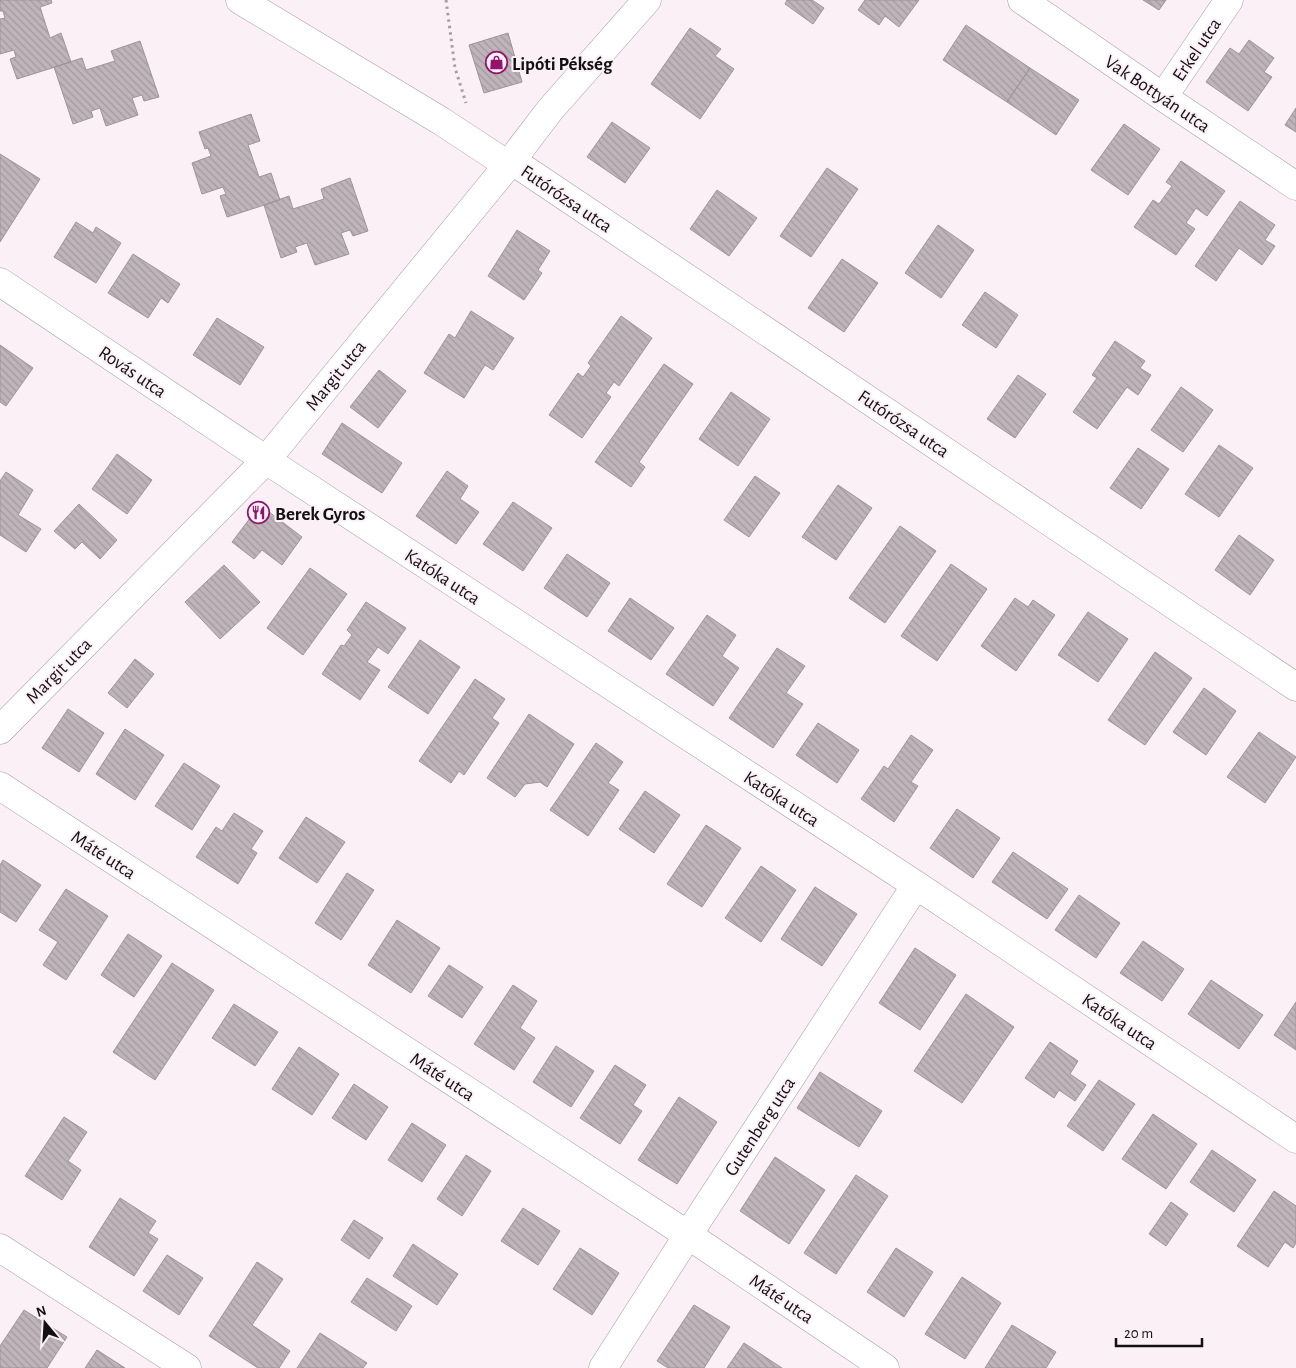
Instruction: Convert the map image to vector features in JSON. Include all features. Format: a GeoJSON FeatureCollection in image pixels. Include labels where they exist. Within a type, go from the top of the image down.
{"type":"FeatureCollection","features":[{"type":"Feature","properties":{"kind":"street","name":"Futórózsa utca"},"geometry":{"type":"LineString","coordinates":[[240,0],[509,162],[1296,687]]}},
{"type":"Feature","properties":{"kind":"street","name":"Margit utca"},"geometry":{"type":"LineString","coordinates":[[6,713],[266,460],[550,110],[647,0]]}},
{"type":"Feature","properties":{"kind":"street","name":"Vak Bottyán utca"},"geometry":{"type":"LineString","coordinates":[[1022,0],[1296,186]]}},
{"type":"Feature","properties":{"kind":"street","name":"Erkel utca"},"geometry":{"type":"LineString","coordinates":[[1163,97],[1229,0]]}},
{"type":"Feature","properties":{"kind":"street","name":"Rovás utca"},"geometry":{"type":"LineString","coordinates":[[0,282],[266,460]]}},
{"type":"Feature","properties":{"kind":"street","name":"Katóka utca"},"geometry":{"type":"LineString","coordinates":[[266,460],[916,885],[1296,1139]]}},
{"type":"Feature","properties":{"kind":"street","name":"Máté utca"},"geometry":{"type":"LineString","coordinates":[[0,786],[688,1235],[885,1368]]}},
{"type":"Feature","properties":{"kind":"street","name":"Gutenberg utca"},"geometry":{"type":"LineString","coordinates":[[603,1368],[916,885]]}},
{"type":"Feature","properties":{"kind":"street"},"geometry":{"type":"LineString","coordinates":[[0,1248],[188,1368]]}},
{"type":"Feature","properties":{"kind":"path"},"geometry":{"type":"LineString","coordinates":[[446,0],[455,68],[478,144]]}},
{"type":"Feature","properties":{"kind":"building"},"geometry":{"type":"Polygon","coordinates":[[[0,0],[51,0],[52,3],[40,7],[50,38],[61,33],[71,62],[17,79],[10,59],[16,57],[14,50],[0,54],[0,19],[5,18],[3,11],[0,11],[0,0]]]}},
{"type":"Feature","properties":{"kind":"building"},"geometry":{"type":"Polygon","coordinates":[[[787,0],[812,0],[824,8],[813,24],[785,4],[787,0]]]}},
{"type":"Feature","properties":{"kind":"building"},"geometry":{"type":"Polygon","coordinates":[[[865,0],[919,0],[899,27],[885,16],[879,25],[858,10],[865,0]]]}},
{"type":"Feature","properties":{"kind":"building"},"geometry":{"type":"Polygon","coordinates":[[[1143,0],[1166,0],[1159,10],[1143,0]]]}},
{"type":"Feature","properties":{"kind":"building"},"geometry":{"type":"Polygon","coordinates":[[[966,25],[1030,68],[1007,102],[943,60],[966,25]]]}},
{"type":"Feature","properties":{"kind":"building"},"geometry":{"type":"Polygon","coordinates":[[[690,28],[721,49],[715,56],[734,69],[700,119],[651,84],[690,28]]]}},
{"type":"Feature","properties":{"kind":"building","name":"Lipóti Pékség"},"geometry":{"type":"Polygon","coordinates":[[[508,33],[522,82],[484,93],[469,45],[508,33]]]}},
{"type":"Feature","properties":{"kind":"building"},"geometry":{"type":"Polygon","coordinates":[[[1249,40],[1274,58],[1264,72],[1272,77],[1248,111],[1206,82],[1230,48],[1239,54],[1249,40]]]}},
{"type":"Feature","properties":{"kind":"building"},"geometry":{"type":"Polygon","coordinates":[[[140,41],[159,97],[144,101],[142,95],[132,98],[138,115],[106,126],[100,108],[91,111],[93,117],[73,124],[54,67],[82,58],[86,70],[115,61],[111,51],[140,41]]]}},
{"type":"Feature","properties":{"kind":"building"},"geometry":{"type":"Polygon","coordinates":[[[1030,68],[1079,100],[1056,135],[1007,102],[1030,68]]]}},
{"type":"Feature","properties":{"kind":"building"},"geometry":{"type":"Polygon","coordinates":[[[1296,108],[1296,132],[1285,125],[1296,108]]]}},
{"type":"Feature","properties":{"kind":"building"},"geometry":{"type":"Polygon","coordinates":[[[251,114],[260,141],[248,145],[259,177],[271,173],[280,200],[227,217],[220,196],[226,194],[223,187],[202,194],[192,163],[211,156],[208,148],[205,149],[199,132],[251,114]]]}},
{"type":"Feature","properties":{"kind":"building"},"geometry":{"type":"Polygon","coordinates":[[[612,122],[650,148],[625,183],[587,157],[612,122]]]}},
{"type":"Feature","properties":{"kind":"building"},"geometry":{"type":"Polygon","coordinates":[[[1124,124],[1160,149],[1128,195],[1091,170],[1124,124]]]}},
{"type":"Feature","properties":{"kind":"building"},"geometry":{"type":"Polygon","coordinates":[[[0,154],[40,179],[0,242],[0,154]]]}},
{"type":"Feature","properties":{"kind":"building"},"geometry":{"type":"Polygon","coordinates":[[[1181,161],[1225,191],[1207,216],[1196,208],[1186,223],[1195,229],[1176,255],[1134,227],[1153,200],[1159,204],[1172,186],[1166,182],[1181,161]]]}},
{"type":"Feature","properties":{"kind":"building"},"geometry":{"type":"Polygon","coordinates":[[[827,168],[858,189],[811,257],[780,236],[827,168]]]}},
{"type":"Feature","properties":{"kind":"building"},"geometry":{"type":"Polygon","coordinates":[[[350,178],[368,231],[353,236],[350,230],[341,233],[349,254],[315,265],[307,243],[295,247],[297,252],[281,258],[264,205],[289,196],[293,209],[324,199],[321,189],[350,178]]]}},
{"type":"Feature","properties":{"kind":"building"},"geometry":{"type":"Polygon","coordinates":[[[717,190],[757,218],[729,256],[690,229],[717,190]]]}},
{"type":"Feature","properties":{"kind":"building"},"geometry":{"type":"Polygon","coordinates":[[[1240,201],[1275,225],[1265,240],[1275,246],[1262,265],[1239,248],[1216,281],[1195,266],[1240,201]]]}},
{"type":"Feature","properties":{"kind":"building"},"geometry":{"type":"Polygon","coordinates":[[[76,222],[93,233],[96,227],[121,243],[96,283],[54,257],[76,222]]]}},
{"type":"Feature","properties":{"kind":"building"},"geometry":{"type":"Polygon","coordinates":[[[938,225],[974,250],[941,298],[905,273],[938,225]]]}},
{"type":"Feature","properties":{"kind":"building"},"geometry":{"type":"Polygon","coordinates":[[[517,230],[550,251],[538,270],[542,273],[524,300],[488,276],[517,230]]]}},
{"type":"Feature","properties":{"kind":"building"},"geometry":{"type":"Polygon","coordinates":[[[133,254],[180,284],[168,303],[161,298],[148,318],[108,293],[133,254]]]}},
{"type":"Feature","properties":{"kind":"building"},"geometry":{"type":"Polygon","coordinates":[[[842,259],[878,283],[844,332],[808,308],[842,259]]]}},
{"type":"Feature","properties":{"kind":"building"},"geometry":{"type":"Polygon","coordinates":[[[985,292],[1018,315],[996,348],[962,325],[985,292]]]}},
{"type":"Feature","properties":{"kind":"building"},"geometry":{"type":"Polygon","coordinates":[[[471,311],[514,338],[493,370],[485,365],[464,398],[424,373],[449,334],[455,338],[471,311]]]}},
{"type":"Feature","properties":{"kind":"building"},"geometry":{"type":"Polygon","coordinates":[[[621,316],[652,338],[619,386],[614,382],[606,393],[611,397],[582,438],[549,415],[578,373],[583,377],[591,366],[588,363],[621,316]]]}},
{"type":"Feature","properties":{"kind":"building"},"geometry":{"type":"Polygon","coordinates":[[[217,318],[264,347],[240,385],[193,355],[217,318]]]}},
{"type":"Feature","properties":{"kind":"building"},"geometry":{"type":"Polygon","coordinates":[[[1115,341],[1145,361],[1140,368],[1151,375],[1138,395],[1127,387],[1097,429],[1073,412],[1097,378],[1092,375],[1115,341]]]}},
{"type":"Feature","properties":{"kind":"building"},"geometry":{"type":"Polygon","coordinates":[[[0,345],[33,368],[6,406],[0,402],[0,345]]]}},
{"type":"Feature","properties":{"kind":"building"},"geometry":{"type":"Polygon","coordinates":[[[664,364],[693,384],[639,462],[645,467],[631,487],[595,462],[664,364]]]}},
{"type":"Feature","properties":{"kind":"building"},"geometry":{"type":"Polygon","coordinates":[[[379,370],[406,391],[378,428],[350,407],[379,370]]]}},
{"type":"Feature","properties":{"kind":"building"},"geometry":{"type":"Polygon","coordinates":[[[1018,375],[1046,394],[1015,438],[987,419],[1018,375]]]}},
{"type":"Feature","properties":{"kind":"building"},"geometry":{"type":"Polygon","coordinates":[[[1181,387],[1213,410],[1183,452],[1151,430],[1181,387]]]}},
{"type":"Feature","properties":{"kind":"building"},"geometry":{"type":"Polygon","coordinates":[[[731,392],[770,419],[738,466],[699,439],[731,392]]]}},
{"type":"Feature","properties":{"kind":"building"},"geometry":{"type":"Polygon","coordinates":[[[342,423],[402,463],[382,493],[322,454],[342,423]]]}},
{"type":"Feature","properties":{"kind":"building"},"geometry":{"type":"Polygon","coordinates":[[[1219,445],[1253,468],[1219,517],[1185,494],[1219,445]]]}},
{"type":"Feature","properties":{"kind":"building"},"geometry":{"type":"Polygon","coordinates":[[[1138,448],[1169,469],[1141,509],[1110,488],[1138,448]]]}},
{"type":"Feature","properties":{"kind":"building"},"geometry":{"type":"Polygon","coordinates":[[[117,454],[152,480],[127,514],[92,489],[117,454]]]}},
{"type":"Feature","properties":{"kind":"building"},"geometry":{"type":"Polygon","coordinates":[[[447,471],[468,486],[460,499],[479,512],[456,544],[416,516],[447,471]]]}},
{"type":"Feature","properties":{"kind":"building"},"geometry":{"type":"Polygon","coordinates":[[[6,472],[33,490],[18,515],[41,529],[26,552],[0,535],[0,481],[6,472]]]}},
{"type":"Feature","properties":{"kind":"building"},"geometry":{"type":"Polygon","coordinates":[[[755,476],[780,493],[749,537],[724,520],[755,476]]]}},
{"type":"Feature","properties":{"kind":"building"},"geometry":{"type":"Polygon","coordinates":[[[838,485],[872,508],[836,560],[802,537],[838,485]]]}},
{"type":"Feature","properties":{"kind":"building"},"geometry":{"type":"Polygon","coordinates":[[[513,502],[552,528],[523,571],[483,544],[513,502]]]}},
{"type":"Feature","properties":{"kind":"building"},"geometry":{"type":"Polygon","coordinates":[[[79,504],[117,540],[100,559],[82,542],[75,549],[54,531],[79,504]]]}},
{"type":"Feature","properties":{"kind":"building"},"geometry":{"type":"Polygon","coordinates":[[[260,505],[302,537],[282,565],[262,550],[254,559],[232,542],[260,505]]]}},
{"type":"Feature","properties":{"kind":"building"},"geometry":{"type":"Polygon","coordinates":[[[900,526],[936,551],[885,623],[849,598],[900,526]]]}},
{"type":"Feature","properties":{"kind":"building"},"geometry":{"type":"Polygon","coordinates":[[[1239,535],[1274,560],[1250,595],[1215,570],[1239,535]]]}},
{"type":"Feature","properties":{"kind":"building"},"geometry":{"type":"Polygon","coordinates":[[[567,554],[610,583],[587,617],[544,588],[567,554]]]}},
{"type":"Feature","properties":{"kind":"building"},"geometry":{"type":"Polygon","coordinates":[[[951,564],[987,589],[937,661],[901,636],[951,564]]]}},
{"type":"Feature","properties":{"kind":"building"},"geometry":{"type":"Polygon","coordinates":[[[224,565],[260,602],[220,639],[185,602],[224,565]]]}},
{"type":"Feature","properties":{"kind":"building"},"geometry":{"type":"Polygon","coordinates":[[[310,568],[347,594],[303,655],[267,628],[310,568]]]}},
{"type":"Feature","properties":{"kind":"building"},"geometry":{"type":"Polygon","coordinates":[[[630,598],[674,628],[651,660],[608,631],[630,598]]]}},
{"type":"Feature","properties":{"kind":"building"},"geometry":{"type":"Polygon","coordinates":[[[1015,598],[1028,607],[1033,600],[1055,615],[1016,671],[981,646],[1015,598]]]}},
{"type":"Feature","properties":{"kind":"building"},"geometry":{"type":"Polygon","coordinates":[[[366,602],[406,628],[388,654],[378,647],[367,662],[380,670],[360,700],[322,674],[341,645],[344,646],[352,635],[347,630],[366,602]]]}},
{"type":"Feature","properties":{"kind":"building"},"geometry":{"type":"Polygon","coordinates":[[[1088,612],[1128,639],[1098,682],[1058,655],[1088,612]]]}},
{"type":"Feature","properties":{"kind":"building"},"geometry":{"type":"Polygon","coordinates":[[[707,615],[736,635],[722,656],[739,668],[713,706],[666,674],[707,615]]]}},
{"type":"Feature","properties":{"kind":"building"},"geometry":{"type":"Polygon","coordinates":[[[420,640],[460,667],[428,714],[388,687],[420,640]]]}},
{"type":"Feature","properties":{"kind":"building"},"geometry":{"type":"Polygon","coordinates":[[[777,648],[805,666],[786,693],[803,704],[773,748],[729,718],[777,648]]]}},
{"type":"Feature","properties":{"kind":"building"},"geometry":{"type":"Polygon","coordinates":[[[1155,652],[1192,678],[1145,745],[1108,720],[1155,652]]]}},
{"type":"Feature","properties":{"kind":"building"},"geometry":{"type":"Polygon","coordinates":[[[135,659],[154,674],[127,708],[108,693],[135,659]]]}},
{"type":"Feature","properties":{"kind":"building"},"geometry":{"type":"Polygon","coordinates":[[[475,679],[505,699],[492,718],[499,723],[464,775],[459,771],[451,783],[419,761],[475,679]]]}},
{"type":"Feature","properties":{"kind":"building"},"geometry":{"type":"Polygon","coordinates":[[[1204,688],[1236,711],[1206,755],[1173,732],[1204,688]]]}},
{"type":"Feature","properties":{"kind":"building"},"geometry":{"type":"Polygon","coordinates":[[[68,709],[104,733],[79,772],[42,748],[68,709]]]}},
{"type":"Feature","properties":{"kind":"building"},"geometry":{"type":"Polygon","coordinates":[[[529,714],[574,744],[547,787],[540,782],[525,784],[515,797],[487,778],[529,714]]]}},
{"type":"Feature","properties":{"kind":"building"},"geometry":{"type":"Polygon","coordinates":[[[818,723],[859,750],[837,783],[796,755],[818,723]]]}},
{"type":"Feature","properties":{"kind":"building"},"geometry":{"type":"Polygon","coordinates":[[[125,729],[164,755],[135,800],[96,774],[125,729]]]}},
{"type":"Feature","properties":{"kind":"building"},"geometry":{"type":"Polygon","coordinates":[[[1259,732],[1296,757],[1265,803],[1227,777],[1259,732]]]}},
{"type":"Feature","properties":{"kind":"building"},"geometry":{"type":"Polygon","coordinates":[[[911,735],[933,750],[911,782],[918,786],[894,822],[861,799],[884,766],[888,769],[911,735]]]}},
{"type":"Feature","properties":{"kind":"building"},"geometry":{"type":"Polygon","coordinates":[[[596,743],[623,762],[608,783],[619,790],[588,836],[550,810],[596,743]]]}},
{"type":"Feature","properties":{"kind":"building"},"geometry":{"type":"Polygon","coordinates":[[[184,763],[220,786],[192,830],[155,806],[184,763]]]}},
{"type":"Feature","properties":{"kind":"building"},"geometry":{"type":"Polygon","coordinates":[[[645,791],[680,815],[654,853],[619,829],[645,791]]]}},
{"type":"Feature","properties":{"kind":"building"},"geometry":{"type":"Polygon","coordinates":[[[957,809],[1000,838],[973,878],[930,848],[957,809]]]}},
{"type":"Feature","properties":{"kind":"building"},"geometry":{"type":"Polygon","coordinates":[[[234,813],[263,831],[251,849],[257,853],[238,884],[196,857],[216,827],[222,831],[234,813]]]}},
{"type":"Feature","properties":{"kind":"building"},"geometry":{"type":"Polygon","coordinates":[[[306,817],[345,842],[317,883],[279,858],[306,817]]]}},
{"type":"Feature","properties":{"kind":"building"},"geometry":{"type":"Polygon","coordinates":[[[706,825],[741,848],[702,907],[667,884],[706,825]]]}},
{"type":"Feature","properties":{"kind":"building"},"geometry":{"type":"Polygon","coordinates":[[[1013,852],[1068,889],[1047,919],[992,882],[1013,852]]]}},
{"type":"Feature","properties":{"kind":"building"},"geometry":{"type":"Polygon","coordinates":[[[3,860],[41,885],[16,922],[0,912],[0,865],[3,860]]]}},
{"type":"Feature","properties":{"kind":"building"},"geometry":{"type":"Polygon","coordinates":[[[761,866],[796,890],[761,942],[725,918],[761,866]]]}},
{"type":"Feature","properties":{"kind":"building"},"geometry":{"type":"Polygon","coordinates":[[[347,873],[374,890],[341,940],[315,923],[347,873]]]}},
{"type":"Feature","properties":{"kind":"building"},"geometry":{"type":"Polygon","coordinates":[[[815,887],[857,914],[822,966],[781,939],[815,887]]]}},
{"type":"Feature","properties":{"kind":"building"},"geometry":{"type":"Polygon","coordinates":[[[66,889],[108,916],[66,980],[43,965],[58,942],[39,930],[66,889]]]}},
{"type":"Feature","properties":{"kind":"building"},"geometry":{"type":"Polygon","coordinates":[[[1079,895],[1120,923],[1096,958],[1055,930],[1079,895]]]}},
{"type":"Feature","properties":{"kind":"building"},"geometry":{"type":"Polygon","coordinates":[[[397,920],[440,948],[411,993],[368,965],[397,920]]]}},
{"type":"Feature","properties":{"kind":"building"},"geometry":{"type":"Polygon","coordinates":[[[128,934],[162,956],[134,997],[101,975],[128,934]]]}},
{"type":"Feature","properties":{"kind":"building"},"geometry":{"type":"Polygon","coordinates":[[[1143,941],[1184,969],[1162,1001],[1120,973],[1143,941]]]}},
{"type":"Feature","properties":{"kind":"building"},"geometry":{"type":"Polygon","coordinates":[[[915,948],[956,975],[920,1030],[879,1003],[915,948]]]}},
{"type":"Feature","properties":{"kind":"building"},"geometry":{"type":"Polygon","coordinates":[[[172,963],[214,990],[155,1080],[113,1052],[172,963]]]}},
{"type":"Feature","properties":{"kind":"building"},"geometry":{"type":"Polygon","coordinates":[[[449,965],[483,987],[462,1018],[428,996],[449,965]]]}},
{"type":"Feature","properties":{"kind":"building"},"geometry":{"type":"Polygon","coordinates":[[[1211,980],[1263,1015],[1239,1049],[1188,1014],[1211,980]]]}},
{"type":"Feature","properties":{"kind":"building"},"geometry":{"type":"Polygon","coordinates":[[[513,985],[537,1001],[520,1028],[535,1038],[514,1070],[474,1044],[513,985]]]}},
{"type":"Feature","properties":{"kind":"building"},"geometry":{"type":"Polygon","coordinates":[[[966,994],[1014,1027],[962,1103],[914,1071],[966,994]]]}},
{"type":"Feature","properties":{"kind":"building"},"geometry":{"type":"Polygon","coordinates":[[[1296,1002],[1296,1050],[1274,1035],[1296,1002]]]}},
{"type":"Feature","properties":{"kind":"building"},"geometry":{"type":"Polygon","coordinates":[[[234,1004],[278,1032],[255,1066],[212,1038],[234,1004]]]}},
{"type":"Feature","properties":{"kind":"building"},"geometry":{"type":"Polygon","coordinates":[[[1050,1042],[1078,1061],[1070,1074],[1086,1085],[1075,1101],[1059,1090],[1054,1098],[1025,1078],[1050,1042]]]}},
{"type":"Feature","properties":{"kind":"building"},"geometry":{"type":"Polygon","coordinates":[[[556,1046],[594,1071],[571,1107],[533,1082],[556,1046]]]}},
{"type":"Feature","properties":{"kind":"building"},"geometry":{"type":"Polygon","coordinates":[[[299,1047],[339,1074],[312,1115],[272,1089],[299,1047]]]}},
{"type":"Feature","properties":{"kind":"building"},"geometry":{"type":"Polygon","coordinates":[[[615,1065],[646,1085],[633,1105],[642,1111],[620,1144],[580,1118],[615,1065]]]}},
{"type":"Feature","properties":{"kind":"building"},"geometry":{"type":"Polygon","coordinates":[[[820,1072],[882,1111],[859,1147],[797,1108],[820,1072]]]}},
{"type":"Feature","properties":{"kind":"building"},"geometry":{"type":"Polygon","coordinates":[[[1099,1080],[1135,1104],[1103,1151],[1067,1126],[1099,1080]]]}},
{"type":"Feature","properties":{"kind":"building"},"geometry":{"type":"Polygon","coordinates":[[[354,1084],[388,1107],[366,1140],[332,1118],[354,1084]]]}},
{"type":"Feature","properties":{"kind":"building"},"geometry":{"type":"Polygon","coordinates":[[[679,1097],[717,1122],[677,1184],[638,1160],[679,1097]]]}},
{"type":"Feature","properties":{"kind":"building"},"geometry":{"type":"Polygon","coordinates":[[[1153,1114],[1197,1144],[1166,1189],[1122,1159],[1153,1114]]]}},
{"type":"Feature","properties":{"kind":"building"},"geometry":{"type":"Polygon","coordinates":[[[64,1117],[87,1132],[68,1161],[81,1170],[62,1200],[25,1176],[64,1117]]]}},
{"type":"Feature","properties":{"kind":"building"},"geometry":{"type":"Polygon","coordinates":[[[412,1123],[446,1145],[422,1182],[388,1160],[412,1123]]]}},
{"type":"Feature","properties":{"kind":"building"},"geometry":{"type":"Polygon","coordinates":[[[1212,1150],[1256,1180],[1234,1212],[1190,1182],[1212,1150]]]}},
{"type":"Feature","properties":{"kind":"building"},"geometry":{"type":"Polygon","coordinates":[[[466,1155],[491,1171],[462,1216],[437,1199],[466,1155]]]}},
{"type":"Feature","properties":{"kind":"building"},"geometry":{"type":"Polygon","coordinates":[[[775,1157],[825,1190],[789,1244],[740,1211],[775,1157]]]}},
{"type":"Feature","properties":{"kind":"building"},"geometry":{"type":"Polygon","coordinates":[[[856,1175],[888,1196],[836,1274],[804,1253],[856,1175]]]}},
{"type":"Feature","properties":{"kind":"building"},"geometry":{"type":"Polygon","coordinates":[[[1274,1191],[1296,1206],[1296,1243],[1293,1248],[1285,1242],[1268,1267],[1237,1246],[1274,1191]]]}},
{"type":"Feature","properties":{"kind":"building"},"geometry":{"type":"Polygon","coordinates":[[[120,1198],[156,1221],[148,1233],[158,1239],[134,1276],[89,1247],[120,1198]]]}},
{"type":"Feature","properties":{"kind":"building"},"geometry":{"type":"Polygon","coordinates":[[[1171,1202],[1188,1214],[1166,1246],[1149,1234],[1171,1202]]]}},
{"type":"Feature","properties":{"kind":"building"},"geometry":{"type":"Polygon","coordinates":[[[523,1208],[560,1231],[538,1265],[501,1241],[523,1208]]]}},
{"type":"Feature","properties":{"kind":"building"},"geometry":{"type":"Polygon","coordinates":[[[354,1220],[383,1238],[369,1259],[341,1240],[354,1220]]]}},
{"type":"Feature","properties":{"kind":"building"},"geometry":{"type":"Polygon","coordinates":[[[413,1244],[458,1274],[437,1305],[393,1276],[413,1244]]]}},
{"type":"Feature","properties":{"kind":"building"},"geometry":{"type":"Polygon","coordinates":[[[580,1248],[619,1273],[592,1315],[553,1289],[580,1248]]]}},
{"type":"Feature","properties":{"kind":"building"},"geometry":{"type":"Polygon","coordinates":[[[896,1248],[933,1272],[904,1317],[867,1292],[896,1248]]]}},
{"type":"Feature","properties":{"kind":"building"},"geometry":{"type":"Polygon","coordinates":[[[167,1255],[203,1278],[179,1315],[143,1291],[167,1255]]]}},
{"type":"Feature","properties":{"kind":"building"},"geometry":{"type":"Polygon","coordinates":[[[257,1262],[283,1279],[252,1325],[290,1351],[279,1368],[258,1368],[209,1336],[257,1262]]]}},
{"type":"Feature","properties":{"kind":"building"},"geometry":{"type":"Polygon","coordinates":[[[962,1277],[1001,1303],[965,1359],[925,1334],[962,1277]]]}},
{"type":"Feature","properties":{"kind":"building"},"geometry":{"type":"Polygon","coordinates":[[[367,1278],[412,1306],[396,1331],[351,1302],[367,1278]]]}},
{"type":"Feature","properties":{"kind":"building"},"geometry":{"type":"Polygon","coordinates":[[[694,1305],[730,1327],[704,1368],[668,1368],[657,1361],[694,1305]]]}},
{"type":"Feature","properties":{"kind":"building"},"geometry":{"type":"Polygon","coordinates":[[[24,1310],[67,1337],[47,1368],[0,1368],[0,1346],[24,1310]]]}},
{"type":"Feature","properties":{"kind":"building"},"geometry":{"type":"Polygon","coordinates":[[[1012,1325],[1056,1352],[1046,1368],[985,1368],[1012,1325]]]}},
{"type":"Feature","properties":{"kind":"building"},"geometry":{"type":"Polygon","coordinates":[[[320,1333],[367,1363],[363,1368],[297,1368],[320,1333]]]}},
{"type":"Feature","properties":{"kind":"building"},"geometry":{"type":"Polygon","coordinates":[[[744,1343],[782,1368],[727,1368],[744,1343]]]}},
{"type":"Feature","properties":{"kind":"building"},"geometry":{"type":"Polygon","coordinates":[[[97,1350],[125,1368],[85,1368],[97,1350]]]}},
{"type":"Feature","properties":{"kind":"place","name":"Lipóti Pékség"},"geometry":{"type":"Point","coordinates":[496,63]}},
{"type":"Feature","properties":{"kind":"place","name":"Berek Gyros"},"geometry":{"type":"Point","coordinates":[259,513]}}]}
